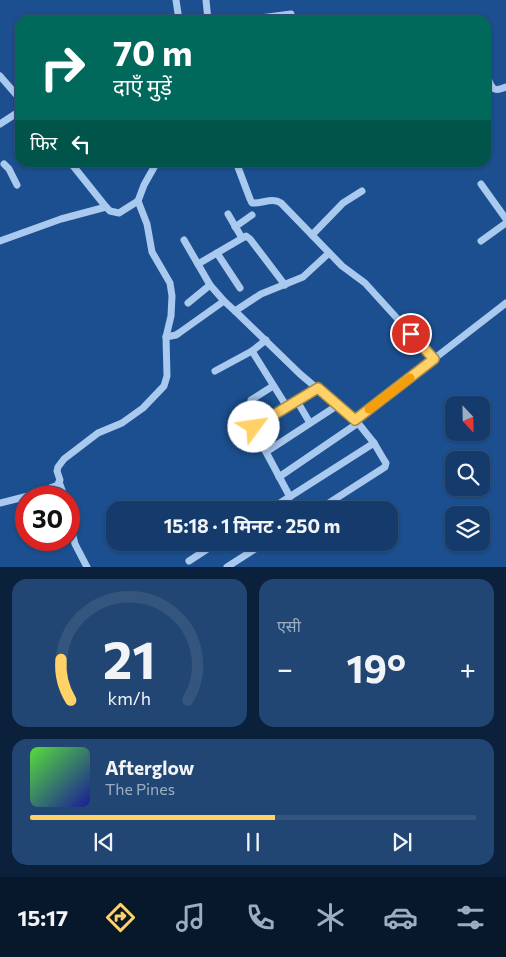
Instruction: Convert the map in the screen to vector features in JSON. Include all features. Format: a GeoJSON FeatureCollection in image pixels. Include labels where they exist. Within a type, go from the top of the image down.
{"type":"FeatureCollection","features":[{"type":"Feature","properties":{"kind":"street"},"geometry":{"type":"LineString","coordinates":[[176,0],[178,15]]}},
{"type":"Feature","properties":{"kind":"street"},"geometry":{"type":"LineString","coordinates":[[206,0],[208,15]]}},
{"type":"Feature","properties":{"kind":"street"},"geometry":{"type":"LineString","coordinates":[[283,15],[291,14]]}},
{"type":"Feature","properties":{"kind":"street"},"geometry":{"type":"LineString","coordinates":[[0,76],[15,93]]}},
{"type":"Feature","properties":{"kind":"street"},"geometry":{"type":"LineString","coordinates":[[491,86],[498,90],[506,87]]}},
{"type":"Feature","properties":{"kind":"street"},"geometry":{"type":"LineString","coordinates":[[0,124],[15,114]]}},
{"type":"Feature","properties":{"kind":"street"},"geometry":{"type":"LineString","coordinates":[[1,162],[9,169],[17,185]]}},
{"type":"Feature","properties":{"kind":"street"},"geometry":{"type":"LineString","coordinates":[[74,167],[106,207],[110,211],[119,213],[138,201],[154,167]]}},
{"type":"Feature","properties":{"kind":"street"},"geometry":{"type":"LineString","coordinates":[[238,167],[252,203],[278,201],[345,269],[365,283],[434,359]]}},
{"type":"Feature","properties":{"kind":"street"},"geometry":{"type":"LineString","coordinates":[[480,184],[506,219]]}},
{"type":"Feature","properties":{"kind":"street"},"geometry":{"type":"LineString","coordinates":[[312,235],[339,207],[362,191]]}},
{"type":"Feature","properties":{"kind":"street"},"geometry":{"type":"LineString","coordinates":[[61,486],[57,471],[64,459],[98,433],[122,423],[143,408],[164,386],[167,376],[172,296],[170,284],[152,252],[147,224],[138,201]]}},
{"type":"Feature","properties":{"kind":"street"},"geometry":{"type":"LineString","coordinates":[[0,241],[61,219],[106,207]]}},
{"type":"Feature","properties":{"kind":"street"},"geometry":{"type":"LineString","coordinates":[[228,214],[242,238]]}},
{"type":"Feature","properties":{"kind":"street"},"geometry":{"type":"LineString","coordinates":[[235,227],[252,215]]}},
{"type":"Feature","properties":{"kind":"street"},"geometry":{"type":"LineString","coordinates":[[481,241],[506,223]]}},
{"type":"Feature","properties":{"kind":"street"},"geometry":{"type":"LineString","coordinates":[[198,264],[246,236],[285,285]]}},
{"type":"Feature","properties":{"kind":"street"},"geometry":{"type":"LineString","coordinates":[[184,240],[210,285],[224,301],[300,374],[357,421],[386,463],[385,467],[332,501]]}},
{"type":"Feature","properties":{"kind":"street"},"geometry":{"type":"LineString","coordinates":[[217,253],[240,288]]}},
{"type":"Feature","properties":{"kind":"street"},"geometry":{"type":"LineString","coordinates":[[235,311],[261,294],[303,277],[329,253]]}},
{"type":"Feature","properties":{"kind":"street"},"geometry":{"type":"LineString","coordinates":[[188,303],[210,285]]}},
{"type":"Feature","properties":{"kind":"street"},"geometry":{"type":"LineString","coordinates":[[171,336],[224,301]]}},
{"type":"Feature","properties":{"kind":"street"},"geometry":{"type":"LineString","coordinates":[[279,477],[357,421],[506,303]]}},
{"type":"Feature","properties":{"kind":"street"},"geometry":{"type":"LineString","coordinates":[[215,371],[252,351],[266,340]]}},
{"type":"Feature","properties":{"kind":"street"},"geometry":{"type":"LineString","coordinates":[[252,351],[287,407]]}},
{"type":"Feature","properties":{"kind":"street"},"geometry":{"type":"LineString","coordinates":[[273,386],[250,402],[251,419],[290,497]]}},
{"type":"Feature","properties":{"kind":"street"},"geometry":{"type":"LineString","coordinates":[[254,427],[318,388]]}},
{"type":"Feature","properties":{"kind":"street"},"geometry":{"type":"LineString","coordinates":[[297,401],[310,423]]}},
{"type":"Feature","properties":{"kind":"street"},"geometry":{"type":"LineString","coordinates":[[266,452],[338,405]]}},
{"type":"Feature","properties":{"kind":"street"},"geometry":{"type":"LineString","coordinates":[[284,501],[374,443]]}},
{"type":"Feature","properties":{"kind":"street"},"geometry":{"type":"LineString","coordinates":[[0,502],[32,495],[55,487],[59,481]]}},
{"type":"Feature","properties":{"kind":"street"},"geometry":{"type":"LineString","coordinates":[[79,551],[87,567]]}},
{"type":"Feature","properties":{"kind":"street"},"geometry":{"type":"LineString","coordinates":[[189,561],[204,551]]}},
{"type":"Feature","properties":{"kind":"street"},"geometry":{"type":"LineString","coordinates":[[228,567],[252,551]]}},
{"type":"Feature","properties":{"kind":"slow traffic"},"geometry":{"type":"LineString","coordinates":[[369,409],[410,378]]}},
{"type":"Feature","properties":{"kind":"route"},"geometry":{"type":"LineString","coordinates":[[254,427],[318,388],[355,420],[434,359],[411,334]]}}]}
